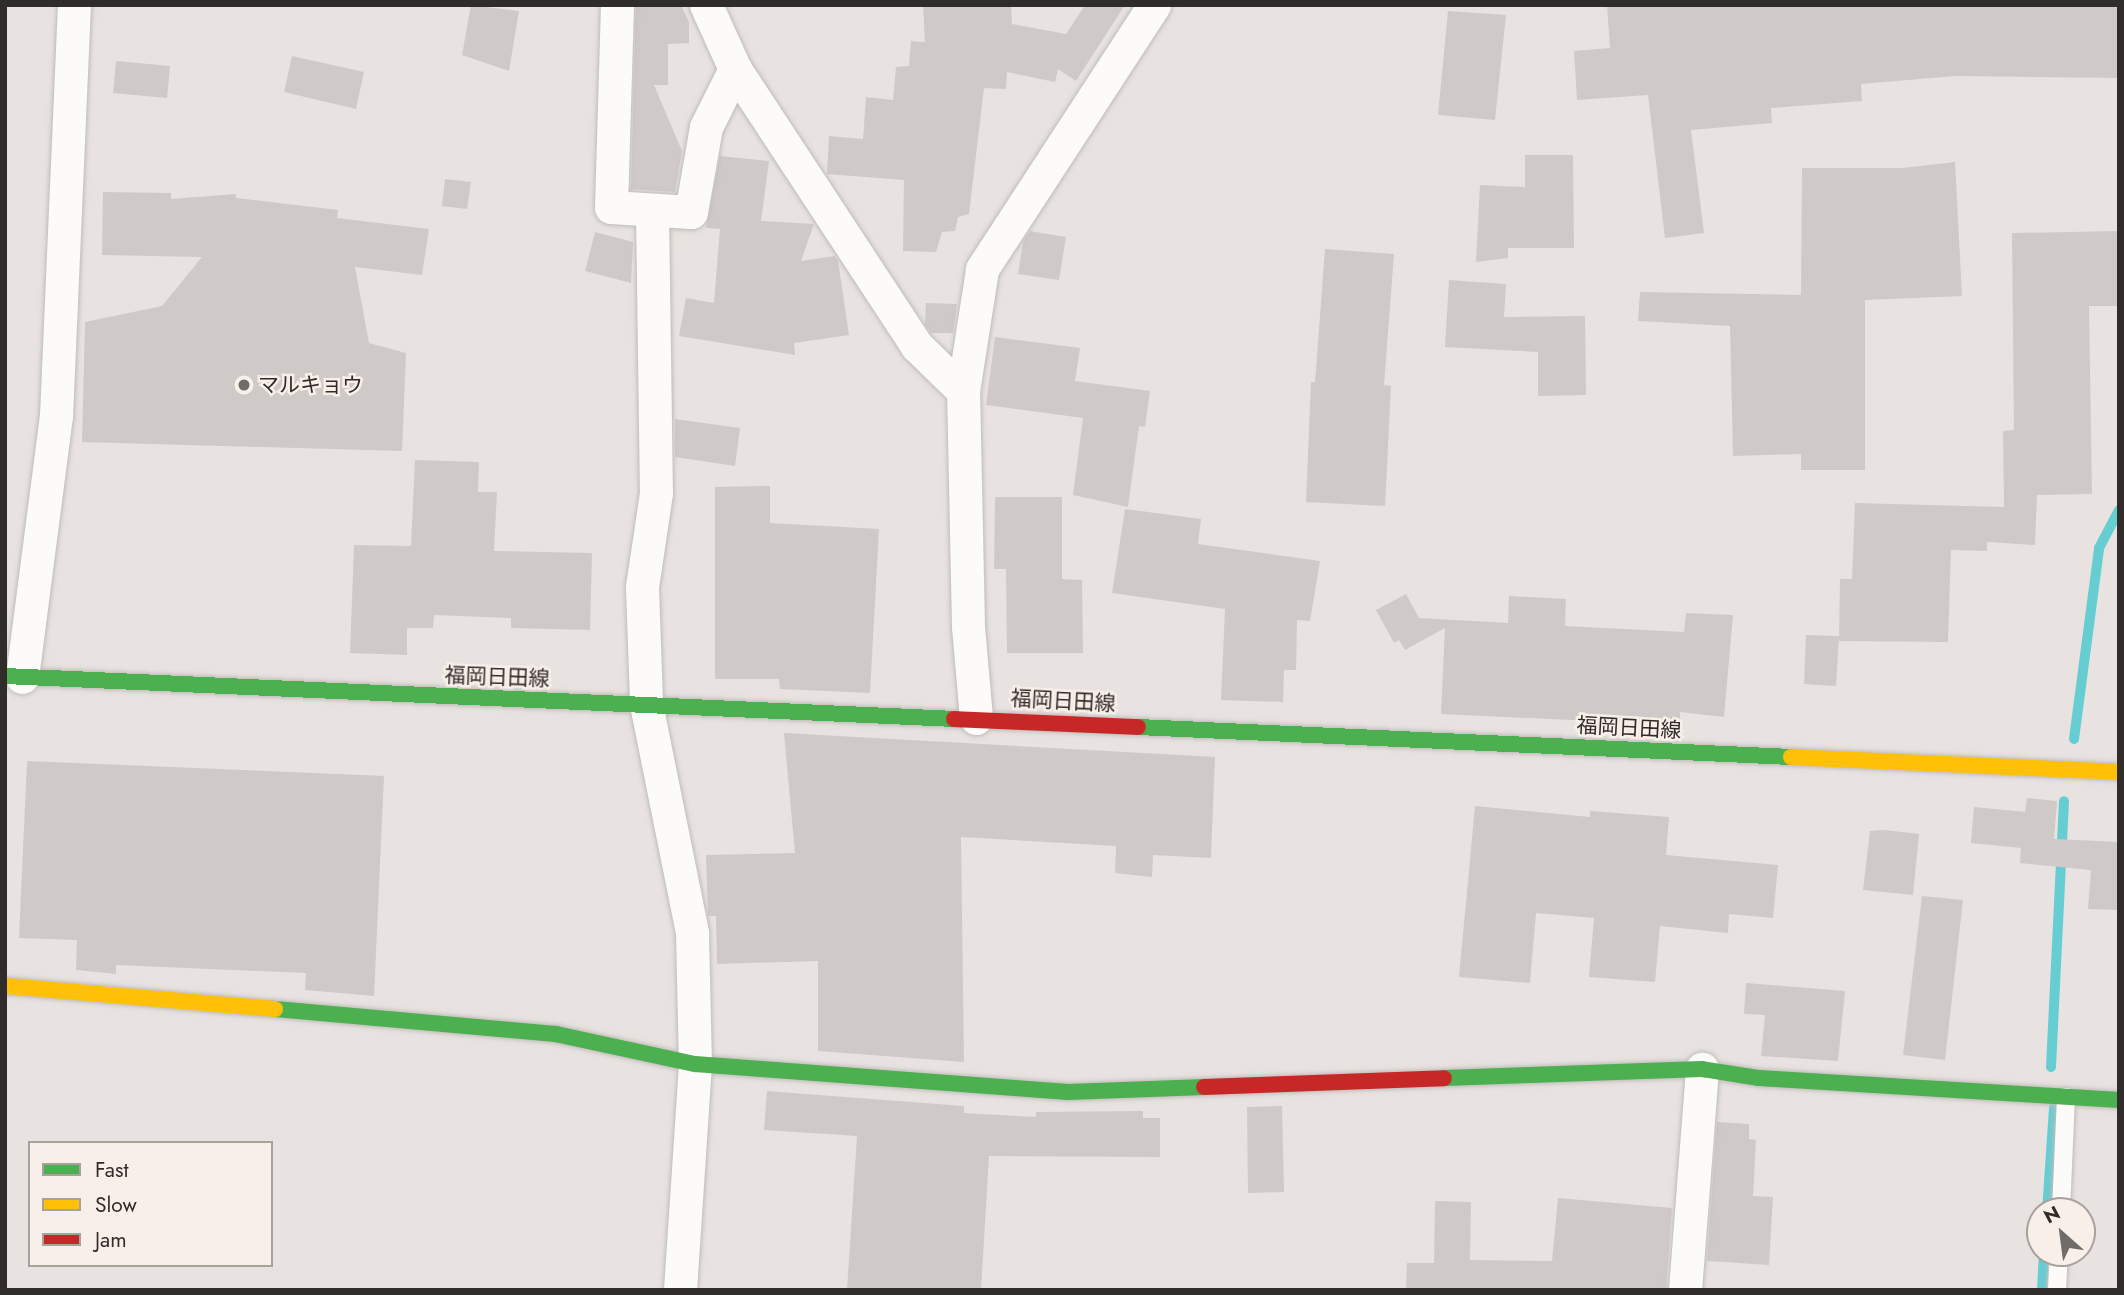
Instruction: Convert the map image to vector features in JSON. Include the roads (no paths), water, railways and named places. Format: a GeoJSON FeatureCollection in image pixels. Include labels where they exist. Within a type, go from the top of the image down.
{"type":"FeatureCollection","features":[{"type":"Feature","properties":{"kind":"street"},"geometry":{"type":"LineString","coordinates":[[13,677],[56,416],[74,5]]}},
{"type":"Feature","properties":{"kind":"street"},"geometry":{"type":"LineString","coordinates":[[617,5],[611,207],[691,212],[706,127],[735,69]]}},
{"type":"Feature","properties":{"kind":"street"},"geometry":{"type":"LineString","coordinates":[[706,5],[735,69],[917,346],[963,391]]}},
{"type":"Feature","properties":{"kind":"street"},"geometry":{"type":"LineString","coordinates":[[976,718],[968,626],[963,391],[982,269],[1154,5]]}},
{"type":"Feature","properties":{"kind":"street"},"geometry":{"type":"LineString","coordinates":[[652,209],[656,494],[642,587],[646,704],[692,933],[695,1064],[680,1290]]}},
{"type":"Feature","properties":{"kind":"street","name":"福岡日田線"},"geometry":{"type":"LineString","coordinates":[[13,677],[976,718],[2119,772]]}},
{"type":"Feature","properties":{"kind":"street"},"geometry":{"type":"LineString","coordinates":[[5,986],[555,1034],[695,1064],[1068,1092],[1702,1069],[1759,1078],[2119,1100]]}},
{"type":"Feature","properties":{"kind":"street"},"geometry":{"type":"LineString","coordinates":[[1685,1290],[1702,1069]]}},
{"type":"Feature","properties":{"kind":"lane"},"geometry":{"type":"LineString","coordinates":[[2062,1197],[2066,1097]]}},
{"type":"Feature","properties":{"kind":"lane"},"geometry":{"type":"LineString","coordinates":[[2057,1290],[2058,1267]]}},
{"type":"Feature","properties":{"kind":"waterway"},"geometry":{"type":"LineString","coordinates":[[2074,739],[2099,548],[2119,510]]}},
{"type":"Feature","properties":{"kind":"waterway"},"geometry":{"type":"LineString","coordinates":[[2051,1067],[2064,801]]}},
{"type":"Feature","properties":{"kind":"waterway"},"geometry":{"type":"LineString","coordinates":[[2048,1197],[2054,1107]]}},
{"type":"Feature","properties":{"kind":"waterway"},"geometry":{"type":"LineString","coordinates":[[2042,1290],[2043,1267]]}},
{"type":"Feature","properties":{"kind":"place","name":"マルキョウ"},"geometry":{"type":"Point","coordinates":[244,385]}}]}
